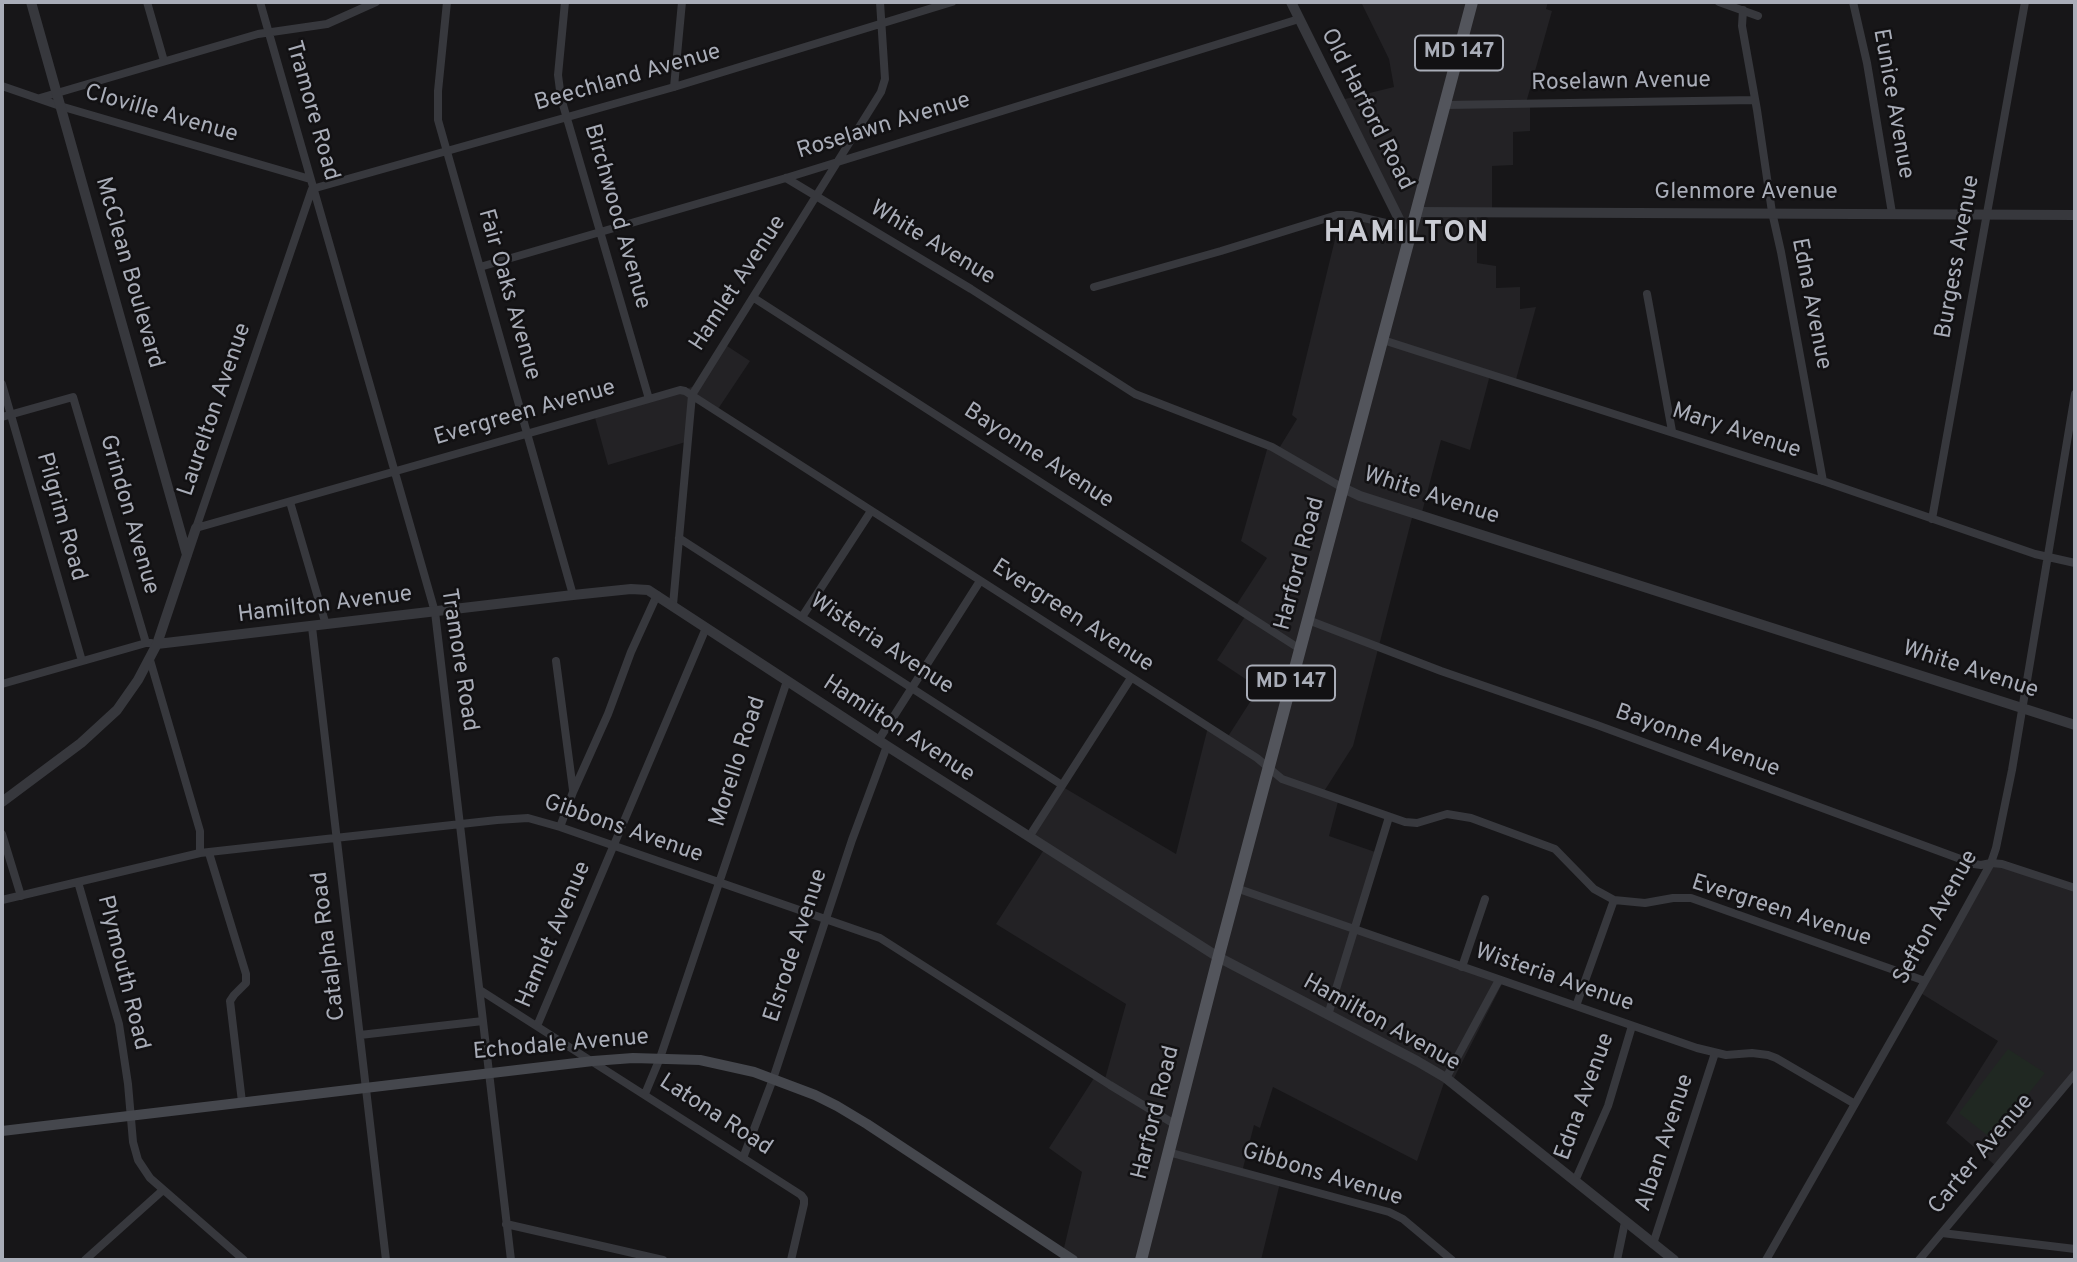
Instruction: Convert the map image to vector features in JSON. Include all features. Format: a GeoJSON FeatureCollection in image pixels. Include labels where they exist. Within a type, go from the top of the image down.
{"type":"FeatureCollection","features":[{"type":"Feature","properties":{"kind":"main road","name":"Harford Road"},"geometry":{"type":"LineString","coordinates":[[1141,1260],[1218,957],[1383,340],[1407,229],[1417,212],[1472,2]]}},
{"type":"Feature","properties":{"kind":"main road","name":"Echodale Avenue"},"geometry":{"type":"LineString","coordinates":[[2,1131],[593,1061],[660,1058],[701,1060],[732,1066],[815,1095],[867,1124],[1073,1260]]}},
{"type":"Feature","properties":{"kind":"street","name":"McClean Boulevard"},"geometry":{"type":"LineString","coordinates":[[31,2],[187,555]]}},
{"type":"Feature","properties":{"kind":"street"},"geometry":{"type":"LineString","coordinates":[[147,2],[164,61]]}},
{"type":"Feature","properties":{"kind":"street","name":"Tramore Road"},"geometry":{"type":"LineString","coordinates":[[260,2],[435,612],[511,1260]]}},
{"type":"Feature","properties":{"kind":"street"},"geometry":{"type":"LineString","coordinates":[[40,98],[269,32],[327,24],[376,2]]}},
{"type":"Feature","properties":{"kind":"street","name":"Fair Oaks Avenue"},"geometry":{"type":"LineString","coordinates":[[447,2],[437,109],[446,151],[573,595]]}},
{"type":"Feature","properties":{"kind":"street","name":"Birchwood Avenue"},"geometry":{"type":"LineString","coordinates":[[565,2],[558,75],[561,98],[649,399]]}},
{"type":"Feature","properties":{"kind":"street"},"geometry":{"type":"LineString","coordinates":[[674,87],[682,2]]}},
{"type":"Feature","properties":{"kind":"street","name":"Hamlet Avenue"},"geometry":{"type":"LineString","coordinates":[[673,605],[692,395],[884,86],[880,2]]}},
{"type":"Feature","properties":{"kind":"street","name":"Beechland Avenue"},"geometry":{"type":"LineString","coordinates":[[313,189],[674,87],[952,2]]}},
{"type":"Feature","properties":{"kind":"street","name":"Old Harford Road"},"geometry":{"type":"LineString","coordinates":[[1291,2],[1407,229]]}},
{"type":"Feature","properties":{"kind":"street"},"geometry":{"type":"LineString","coordinates":[[1719,2],[1758,16]]}},
{"type":"Feature","properties":{"kind":"street","name":"Eunice Avenue"},"geometry":{"type":"LineString","coordinates":[[1853,2],[1867,63],[1892,213]]}},
{"type":"Feature","properties":{"kind":"street","name":"Burgess Avenue"},"geometry":{"type":"LineString","coordinates":[[1931,519],[2025,2]]}},
{"type":"Feature","properties":{"kind":"street","name":"Edna Avenue"},"geometry":{"type":"LineString","coordinates":[[1743,10],[1742,26],[1772,212],[1823,481]]}},
{"type":"Feature","properties":{"kind":"street","name":"Roselawn Avenue"},"geometry":{"type":"LineString","coordinates":[[480,267],[786,178],[1299,19]]}},
{"type":"Feature","properties":{"kind":"street","name":"Cloville Avenue"},"geometry":{"type":"LineString","coordinates":[[2,86],[60,106],[310,179]]}},
{"type":"Feature","properties":{"kind":"street","name":"Roselawn Avenue"},"geometry":{"type":"LineString","coordinates":[[1446,105],[1755,100]]}},
{"type":"Feature","properties":{"kind":"street","name":"White Avenue"},"geometry":{"type":"LineString","coordinates":[[786,178],[971,289],[1135,394],[1272,447],[1360,496],[2075,725]]}},
{"type":"Feature","properties":{"kind":"street","name":"Laurelton Avenue"},"geometry":{"type":"LineString","coordinates":[[2,802],[104,724],[117,710],[150,660],[158,644],[313,189]]}},
{"type":"Feature","properties":{"kind":"street","name":"Glenmore Avenue"},"geometry":{"type":"LineString","coordinates":[[1417,212],[2075,215]]}},
{"type":"Feature","properties":{"kind":"street"},"geometry":{"type":"LineString","coordinates":[[1094,287],[1337,215],[1351,215],[1407,229]]}},
{"type":"Feature","properties":{"kind":"street"},"geometry":{"type":"LineString","coordinates":[[1647,294],[1672,431]]}},
{"type":"Feature","properties":{"kind":"street","name":"Bayonne Avenue"},"geometry":{"type":"LineString","coordinates":[[754,298],[1300,649]]}},
{"type":"Feature","properties":{"kind":"street","name":"Mary Avenue"},"geometry":{"type":"LineString","coordinates":[[1383,340],[1672,431],[2047,558],[2075,563]]}},
{"type":"Feature","properties":{"kind":"street","name":"Pilgrim Road"},"geometry":{"type":"LineString","coordinates":[[2,384],[6,416],[82,661]]}},
{"type":"Feature","properties":{"kind":"street","name":"Evergreen Avenue"},"geometry":{"type":"LineString","coordinates":[[196,528],[680,390],[692,395],[1257,758],[1282,779],[1405,822],[1418,823],[1438,816],[1454,815],[1471,818],[1547,845],[1564,855],[1594,889],[1614,900],[1645,903],[1691,898],[1925,981]]}},
{"type":"Feature","properties":{"kind":"street","name":"Sefton Avenue"},"geometry":{"type":"LineString","coordinates":[[1766,1260],[1991,863],[2012,770],[2075,394]]}},
{"type":"Feature","properties":{"kind":"street","name":"Grindon Avenue"},"geometry":{"type":"LineString","coordinates":[[6,416],[73,397],[146,643]]}},
{"type":"Feature","properties":{"kind":"street"},"geometry":{"type":"LineString","coordinates":[[290,502],[326,625]]}},
{"type":"Feature","properties":{"kind":"street"},"geometry":{"type":"LineString","coordinates":[[802,617],[871,511]]}},
{"type":"Feature","properties":{"kind":"street","name":"Wisteria Avenue"},"geometry":{"type":"LineString","coordinates":[[679,538],[1062,785]]}},
{"type":"Feature","properties":{"kind":"street","name":"Elsrode Avenue"},"geometry":{"type":"LineString","coordinates":[[743,1158],[773,1079],[883,743],[912,688],[980,581]]}},
{"type":"Feature","properties":{"kind":"street","name":"Hamilton Avenue"},"geometry":{"type":"LineString","coordinates":[[2,684],[146,643],[158,644],[312,627],[573,595],[648,590],[1218,957],[1446,1078],[1674,1260]]}},
{"type":"Feature","properties":{"kind":"street"},"geometry":{"type":"LineString","coordinates":[[560,827],[657,595]]}},
{"type":"Feature","properties":{"kind":"street","name":"Bayonne Avenue"},"geometry":{"type":"LineString","coordinates":[[1308,620],[1441,671],[1949,855],[1981,865],[2002,864],[2075,888]]}},
{"type":"Feature","properties":{"kind":"street","name":"Catalpha Road"},"geometry":{"type":"LineString","coordinates":[[312,627],[386,1260]]}},
{"type":"Feature","properties":{"kind":"street","name":"Hamlet Avenue"},"geometry":{"type":"LineString","coordinates":[[537,1026],[706,628]]}},
{"type":"Feature","properties":{"kind":"street"},"geometry":{"type":"LineString","coordinates":[[150,660],[205,853],[246,974],[246,983],[230,1001],[242,1102]]}},
{"type":"Feature","properties":{"kind":"street"},"geometry":{"type":"LineString","coordinates":[[556,661],[573,792]]}},
{"type":"Feature","properties":{"kind":"street"},"geometry":{"type":"LineString","coordinates":[[1029,837],[1132,678]]}},
{"type":"Feature","properties":{"kind":"street","name":"Morello Road"},"geometry":{"type":"LineString","coordinates":[[645,1094],[660,1058],[787,681]]}},
{"type":"Feature","properties":{"kind":"street"},"geometry":{"type":"LineString","coordinates":[[1328,1015],[1390,817]]}},
{"type":"Feature","properties":{"kind":"street","name":"Gibbons Avenue"},"geometry":{"type":"LineString","coordinates":[[2,900],[205,853],[523,818],[560,827],[888,942],[1176,1125]]}},
{"type":"Feature","properties":{"kind":"street"},"geometry":{"type":"LineString","coordinates":[[2,834],[21,896]]}},
{"type":"Feature","properties":{"kind":"street","name":"Plymouth Road"},"geometry":{"type":"LineString","coordinates":[[78,882],[119,1024],[133,1142],[138,1160],[150,1178],[244,1260]]}},
{"type":"Feature","properties":{"kind":"street","name":"Wisteria Avenue"},"geometry":{"type":"LineString","coordinates":[[1237,888],[1715,1053],[1752,1053],[1776,1058],[1855,1104]]}},
{"type":"Feature","properties":{"kind":"street"},"geometry":{"type":"LineString","coordinates":[[1462,967],[1485,899]]}},
{"type":"Feature","properties":{"kind":"street","name":"Edna Avenue"},"geometry":{"type":"LineString","coordinates":[[1576,1006],[1614,900]]}},
{"type":"Feature","properties":{"kind":"street"},"geometry":{"type":"LineString","coordinates":[[1446,1078],[1499,980]]}},
{"type":"Feature","properties":{"kind":"street","name":"Latona Road"},"geometry":{"type":"LineString","coordinates":[[480,990],[801,1195],[804,1199],[791,1260]]}},
{"type":"Feature","properties":{"kind":"street"},"geometry":{"type":"LineString","coordinates":[[360,1035],[483,1021]]}},
{"type":"Feature","properties":{"kind":"street","name":"Edna Avenue"},"geometry":{"type":"LineString","coordinates":[[1574,1181],[1608,1106],[1632,1026]]}},
{"type":"Feature","properties":{"kind":"street","name":"Alban Avenue"},"geometry":{"type":"LineString","coordinates":[[1653,1244],[1715,1053]]}},
{"type":"Feature","properties":{"kind":"street","name":"Carter Avenue"},"geometry":{"type":"LineString","coordinates":[[1919,1260],[2075,1074]]}},
{"type":"Feature","properties":{"kind":"street","name":"Gibbons Avenue"},"geometry":{"type":"LineString","coordinates":[[1168,1152],[1389,1212],[1404,1219],[1452,1260]]}},
{"type":"Feature","properties":{"kind":"street"},"geometry":{"type":"LineString","coordinates":[[85,1260],[163,1190]]}},
{"type":"Feature","properties":{"kind":"street"},"geometry":{"type":"LineString","coordinates":[[1617,1260],[1625,1222]]}},
{"type":"Feature","properties":{"kind":"street"},"geometry":{"type":"LineString","coordinates":[[506,1224],[663,1260]]}},
{"type":"Feature","properties":{"kind":"street"},"geometry":{"type":"LineString","coordinates":[[1942,1233],[2075,1249]]}},
{"type":"Feature","properties":{"kind":"shaded area"},"geometry":{"type":"Polygon","coordinates":[[[1361,2],[1548,2],[1546,9],[1552,11],[1526,103],[1530,104],[1530,131],[1513,132],[1513,165],[1492,166],[1492,212],[1477,212],[1477,263],[1496,266],[1496,288],[1520,287],[1520,309],[1536,307],[1515,383],[1490,375],[1470,450],[1441,440],[1421,516],[1413,514],[1353,746],[1323,793],[1339,798],[1329,836],[1378,853],[1354,930],[1503,982],[1453,1080],[1446,1077],[1417,1161],[1273,1087],[1260,1128],[1254,1125],[1242,1172],[1280,1183],[1261,1260],[1074,1260],[1063,1252],[1082,1172],[1049,1148],[1096,1075],[1105,1079],[1126,1004],[996,924],[1045,848],[1029,837],[1063,787],[1176,854],[1208,727],[1227,738],[1259,688],[1217,660],[1246,615],[1235,607],[1267,558],[1241,541],[1268,446],[1278,450],[1297,419],[1292,415],[1341,215],[1402,228],[1337,101],[1394,87],[1389,59],[1361,2]]]}},
{"type":"Feature","properties":{"kind":"shaded area"},"geometry":{"type":"Polygon","coordinates":[[[724,344],[750,361],[716,412],[695,397],[689,441],[608,465],[594,414],[699,384],[724,344]]]}},
{"type":"Feature","properties":{"kind":"shaded area"},"geometry":{"type":"Polygon","coordinates":[[[1991,863],[2075,889],[2075,1074],[1997,1167],[1946,1123],[1998,1041],[1919,992],[1991,863]]]}},
{"type":"Feature","properties":{"kind":"shaded area"},"geometry":{"type":"Polygon","coordinates":[[[2008,1049],[2045,1073],[1992,1139],[1959,1113],[2008,1049]]]}},
{"type":"Feature","properties":{"kind":"district","name":"HAMILTON"},"geometry":{"type":"Point","coordinates":[1407,235]}}]}
